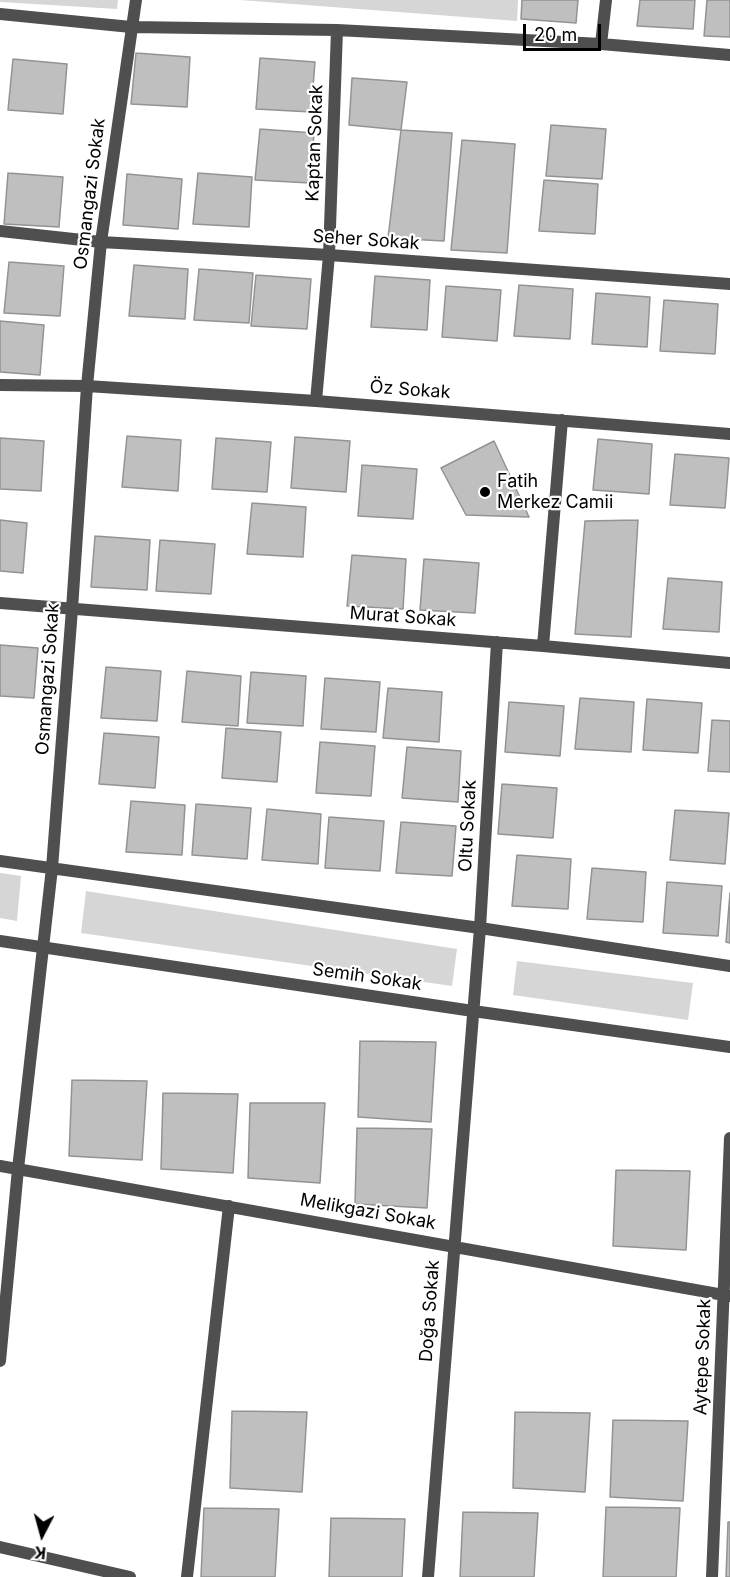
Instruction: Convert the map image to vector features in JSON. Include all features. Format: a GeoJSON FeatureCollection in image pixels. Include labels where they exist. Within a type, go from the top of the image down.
{"type":"FeatureCollection","features":[{"type":"Feature","properties":{"kind":"street","name":"Osmangazi Sokak"},"geometry":{"type":"LineString","coordinates":[[0,1361],[18,1169],[52,868],[87,386],[101,242],[136,0]]}},
{"type":"Feature","properties":{"kind":"street"},"geometry":{"type":"LineString","coordinates":[[601,44],[606,0]]}},
{"type":"Feature","properties":{"kind":"street"},"geometry":{"type":"LineString","coordinates":[[0,14],[131,27],[338,30],[601,44],[730,56]]}},
{"type":"Feature","properties":{"kind":"street","name":"Kaptan Sokak"},"geometry":{"type":"LineString","coordinates":[[316,401],[329,255],[338,30]]}},
{"type":"Feature","properties":{"kind":"street","name":"Seher Sokak"},"geometry":{"type":"LineString","coordinates":[[0,231],[101,242],[329,255],[730,284]]}},
{"type":"Feature","properties":{"kind":"street","name":"Öz Sokak"},"geometry":{"type":"LineString","coordinates":[[0,385],[87,386],[316,401],[730,434]]}},
{"type":"Feature","properties":{"kind":"street"},"geometry":{"type":"LineString","coordinates":[[543,646],[562,420]]}},
{"type":"Feature","properties":{"kind":"street","name":"Murat Sokak"},"geometry":{"type":"LineString","coordinates":[[0,603],[497,642],[730,663]]}},
{"type":"Feature","properties":{"kind":"street","name":"Oltu Sokak"},"geometry":{"type":"LineString","coordinates":[[473,1011],[497,642]]}},
{"type":"Feature","properties":{"kind":"street"},"geometry":{"type":"LineString","coordinates":[[0,861],[480,928],[730,966]]}},
{"type":"Feature","properties":{"kind":"street","name":"Semih Sokak"},"geometry":{"type":"LineString","coordinates":[[0,941],[730,1047]]}},
{"type":"Feature","properties":{"kind":"street","name":"Doğa Sokak"},"geometry":{"type":"LineString","coordinates":[[428,1577],[473,1011]]}},
{"type":"Feature","properties":{"kind":"street","name":"Aytepe Sokak"},"geometry":{"type":"LineString","coordinates":[[712,1577],[727,1295],[730,1138]]}},
{"type":"Feature","properties":{"kind":"street","name":"Melikgazi Sokak"},"geometry":{"type":"LineString","coordinates":[[0,1166],[727,1295]]}},
{"type":"Feature","properties":{"kind":"street"},"geometry":{"type":"LineString","coordinates":[[187,1577],[229,1206]]}},
{"type":"Feature","properties":{"kind":"street"},"geometry":{"type":"LineString","coordinates":[[0,1547],[130,1577]]}},
{"type":"Feature","properties":{"kind":"shaded area"},"geometry":{"type":"Polygon","coordinates":[[[0,0],[118,0],[117,9],[0,2],[0,0]]]}},
{"type":"Feature","properties":{"kind":"shaded area"},"geometry":{"type":"Polygon","coordinates":[[[240,0],[518,0],[517,21],[240,0]]]}},
{"type":"Feature","properties":{"kind":"shaded area"},"geometry":{"type":"Polygon","coordinates":[[[0,873],[21,876],[17,921],[0,918],[0,873]]]}},
{"type":"Feature","properties":{"kind":"shaded area"},"geometry":{"type":"Polygon","coordinates":[[[86,891],[457,949],[452,986],[81,933],[86,891]]]}},
{"type":"Feature","properties":{"kind":"shaded area"},"geometry":{"type":"Polygon","coordinates":[[[517,961],[693,983],[688,1020],[513,995],[517,961]]]}},
{"type":"Feature","properties":{"kind":"building"},"geometry":{"type":"Polygon","coordinates":[[[522,0],[578,0],[576,23],[521,19],[522,0]]]}},
{"type":"Feature","properties":{"kind":"building"},"geometry":{"type":"Polygon","coordinates":[[[640,0],[695,0],[693,29],[637,26],[640,0]]]}},
{"type":"Feature","properties":{"kind":"building"},"geometry":{"type":"Polygon","coordinates":[[[707,0],[730,0],[730,37],[704,36],[707,0]]]}},
{"type":"Feature","properties":{"kind":"building"},"geometry":{"type":"Polygon","coordinates":[[[136,53],[190,57],[187,107],[131,104],[136,53]]]}},
{"type":"Feature","properties":{"kind":"building"},"geometry":{"type":"Polygon","coordinates":[[[260,58],[315,62],[311,112],[256,109],[260,58]]]}},
{"type":"Feature","properties":{"kind":"building"},"geometry":{"type":"Polygon","coordinates":[[[13,59],[67,64],[63,114],[8,110],[13,59]]]}},
{"type":"Feature","properties":{"kind":"building"},"geometry":{"type":"Polygon","coordinates":[[[352,78],[407,82],[401,130],[349,125],[352,78]]]}},
{"type":"Feature","properties":{"kind":"building"},"geometry":{"type":"Polygon","coordinates":[[[551,125],[606,129],[602,179],[546,176],[551,125]]]}},
{"type":"Feature","properties":{"kind":"building"},"geometry":{"type":"Polygon","coordinates":[[[260,129],[314,133],[310,183],[255,180],[260,129]]]}},
{"type":"Feature","properties":{"kind":"building"},"geometry":{"type":"Polygon","coordinates":[[[401,130],[452,133],[444,241],[388,238],[401,130]]]}},
{"type":"Feature","properties":{"kind":"building"},"geometry":{"type":"Polygon","coordinates":[[[462,140],[515,144],[507,253],[451,250],[462,140]]]}},
{"type":"Feature","properties":{"kind":"building"},"geometry":{"type":"Polygon","coordinates":[[[8,173],[63,177],[59,227],[4,224],[8,173]]]}},
{"type":"Feature","properties":{"kind":"building"},"geometry":{"type":"Polygon","coordinates":[[[198,173],[252,177],[249,227],[193,224],[198,173]]]}},
{"type":"Feature","properties":{"kind":"building"},"geometry":{"type":"Polygon","coordinates":[[[127,174],[182,179],[178,229],[123,225],[127,174]]]}},
{"type":"Feature","properties":{"kind":"building"},"geometry":{"type":"Polygon","coordinates":[[[544,180],[598,184],[595,234],[539,231],[544,180]]]}},
{"type":"Feature","properties":{"kind":"building"},"geometry":{"type":"Polygon","coordinates":[[[9,262],[64,266],[60,316],[4,313],[9,262]]]}},
{"type":"Feature","properties":{"kind":"building"},"geometry":{"type":"Polygon","coordinates":[[[134,265],[188,269],[185,319],[129,316],[134,265]]]}},
{"type":"Feature","properties":{"kind":"building"},"geometry":{"type":"Polygon","coordinates":[[[199,269],[253,273],[249,323],[194,320],[199,269]]]}},
{"type":"Feature","properties":{"kind":"building"},"geometry":{"type":"Polygon","coordinates":[[[256,275],[311,279],[307,329],[251,326],[256,275]]]}},
{"type":"Feature","properties":{"kind":"building"},"geometry":{"type":"Polygon","coordinates":[[[375,276],[430,280],[427,330],[371,327],[375,276]]]}},
{"type":"Feature","properties":{"kind":"building"},"geometry":{"type":"Polygon","coordinates":[[[519,285],[573,289],[570,339],[514,336],[519,285]]]}},
{"type":"Feature","properties":{"kind":"building"},"geometry":{"type":"Polygon","coordinates":[[[446,286],[501,290],[497,341],[442,337],[446,286]]]}},
{"type":"Feature","properties":{"kind":"building"},"geometry":{"type":"Polygon","coordinates":[[[596,293],[650,297],[647,347],[592,344],[596,293]]]}},
{"type":"Feature","properties":{"kind":"building"},"geometry":{"type":"Polygon","coordinates":[[[664,300],[718,304],[715,354],[660,351],[664,300]]]}},
{"type":"Feature","properties":{"kind":"building"},"geometry":{"type":"Polygon","coordinates":[[[0,321],[44,325],[40,375],[0,372],[0,321]]]}},
{"type":"Feature","properties":{"kind":"building"},"geometry":{"type":"Polygon","coordinates":[[[127,436],[181,440],[178,491],[122,487],[127,436]]]}},
{"type":"Feature","properties":{"kind":"building"},"geometry":{"type":"Polygon","coordinates":[[[295,437],[350,441],[346,492],[291,488],[295,437]]]}},
{"type":"Feature","properties":{"kind":"building"},"geometry":{"type":"Polygon","coordinates":[[[0,438],[44,441],[41,491],[0,489],[0,438]]]}},
{"type":"Feature","properties":{"kind":"building"},"geometry":{"type":"Polygon","coordinates":[[[216,438],[271,442],[267,492],[212,489],[216,438]]]}},
{"type":"Feature","properties":{"kind":"building"},"geometry":{"type":"Polygon","coordinates":[[[598,439],[652,444],[649,494],[593,490],[598,439]]]}},
{"type":"Feature","properties":{"kind":"building","name":"Fatih Merkez Camii"},"geometry":{"type":"Polygon","coordinates":[[[494,441],[529,517],[466,515],[441,468],[494,441]]]}},
{"type":"Feature","properties":{"kind":"building"},"geometry":{"type":"Polygon","coordinates":[[[675,454],[729,458],[725,508],[670,505],[675,454]]]}},
{"type":"Feature","properties":{"kind":"building"},"geometry":{"type":"Polygon","coordinates":[[[362,465],[417,469],[413,519],[358,516],[362,465]]]}},
{"type":"Feature","properties":{"kind":"building"},"geometry":{"type":"Polygon","coordinates":[[[252,503],[306,507],[303,557],[247,554],[252,503]]]}},
{"type":"Feature","properties":{"kind":"building"},"geometry":{"type":"Polygon","coordinates":[[[0,520],[27,523],[23,573],[0,571],[0,520]]]}},
{"type":"Feature","properties":{"kind":"building"},"geometry":{"type":"Polygon","coordinates":[[[638,520],[631,637],[575,634],[585,521],[638,520]]]}},
{"type":"Feature","properties":{"kind":"building"},"geometry":{"type":"Polygon","coordinates":[[[95,536],[150,540],[147,590],[91,587],[95,536]]]}},
{"type":"Feature","properties":{"kind":"building"},"geometry":{"type":"Polygon","coordinates":[[[160,540],[215,544],[211,594],[156,591],[160,540]]]}},
{"type":"Feature","properties":{"kind":"building"},"geometry":{"type":"Polygon","coordinates":[[[352,555],[406,559],[403,609],[347,606],[352,555]]]}},
{"type":"Feature","properties":{"kind":"building"},"geometry":{"type":"Polygon","coordinates":[[[424,559],[479,563],[475,613],[420,610],[424,559]]]}},
{"type":"Feature","properties":{"kind":"building"},"geometry":{"type":"Polygon","coordinates":[[[668,578],[722,582],[719,632],[663,629],[668,578]]]}},
{"type":"Feature","properties":{"kind":"building"},"geometry":{"type":"Polygon","coordinates":[[[0,645],[38,648],[34,698],[0,696],[0,645]]]}},
{"type":"Feature","properties":{"kind":"building"},"geometry":{"type":"Polygon","coordinates":[[[106,667],[161,671],[157,721],[101,718],[106,667]]]}},
{"type":"Feature","properties":{"kind":"building"},"geometry":{"type":"Polygon","coordinates":[[[187,671],[241,676],[238,726],[182,722],[187,671]]]}},
{"type":"Feature","properties":{"kind":"building"},"geometry":{"type":"Polygon","coordinates":[[[251,672],[306,676],[303,726],[247,723],[251,672]]]}},
{"type":"Feature","properties":{"kind":"building"},"geometry":{"type":"Polygon","coordinates":[[[325,678],[380,682],[376,732],[321,729],[325,678]]]}},
{"type":"Feature","properties":{"kind":"building"},"geometry":{"type":"Polygon","coordinates":[[[388,688],[442,692],[439,742],[383,738],[388,688]]]}},
{"type":"Feature","properties":{"kind":"building"},"geometry":{"type":"Polygon","coordinates":[[[580,698],[634,702],[631,752],[575,749],[580,698]]]}},
{"type":"Feature","properties":{"kind":"building"},"geometry":{"type":"Polygon","coordinates":[[[647,699],[702,703],[698,753],[643,750],[647,699]]]}},
{"type":"Feature","properties":{"kind":"building"},"geometry":{"type":"Polygon","coordinates":[[[509,702],[564,706],[560,756],[505,752],[509,702]]]}},
{"type":"Feature","properties":{"kind":"building"},"geometry":{"type":"Polygon","coordinates":[[[712,720],[730,721],[730,772],[708,771],[712,720]]]}},
{"type":"Feature","properties":{"kind":"building"},"geometry":{"type":"Polygon","coordinates":[[[226,728],[281,732],[277,782],[222,778],[226,728]]]}},
{"type":"Feature","properties":{"kind":"building"},"geometry":{"type":"Polygon","coordinates":[[[104,733],[159,737],[155,788],[99,784],[104,733]]]}},
{"type":"Feature","properties":{"kind":"building"},"geometry":{"type":"Polygon","coordinates":[[[320,742],[375,746],[371,796],[316,793],[320,742]]]}},
{"type":"Feature","properties":{"kind":"building"},"geometry":{"type":"Polygon","coordinates":[[[407,747],[461,751],[458,802],[402,798],[407,747]]]}},
{"type":"Feature","properties":{"kind":"building"},"geometry":{"type":"Polygon","coordinates":[[[502,784],[557,788],[553,838],[498,834],[502,784]]]}},
{"type":"Feature","properties":{"kind":"building"},"geometry":{"type":"Polygon","coordinates":[[[131,801],[185,805],[182,855],[126,852],[131,801]]]}},
{"type":"Feature","properties":{"kind":"building"},"geometry":{"type":"Polygon","coordinates":[[[196,804],[251,808],[247,859],[192,855],[196,804]]]}},
{"type":"Feature","properties":{"kind":"building"},"geometry":{"type":"Polygon","coordinates":[[[267,809],[321,814],[318,864],[262,860],[267,809]]]}},
{"type":"Feature","properties":{"kind":"building"},"geometry":{"type":"Polygon","coordinates":[[[675,810],[729,813],[725,864],[670,860],[675,810]]]}},
{"type":"Feature","properties":{"kind":"building"},"geometry":{"type":"Polygon","coordinates":[[[329,817],[384,821],[380,871],[325,868],[329,817]]]}},
{"type":"Feature","properties":{"kind":"building"},"geometry":{"type":"Polygon","coordinates":[[[401,822],[456,826],[452,876],[396,873],[401,822]]]}},
{"type":"Feature","properties":{"kind":"building"},"geometry":{"type":"Polygon","coordinates":[[[517,855],[571,859],[568,909],[512,906],[517,855]]]}},
{"type":"Feature","properties":{"kind":"building"},"geometry":{"type":"Polygon","coordinates":[[[592,868],[646,872],[643,922],[587,919],[592,868]]]}},
{"type":"Feature","properties":{"kind":"building"},"geometry":{"type":"Polygon","coordinates":[[[667,882],[722,886],[718,936],[663,933],[667,882]]]}},
{"type":"Feature","properties":{"kind":"building"},"geometry":{"type":"Polygon","coordinates":[[[730,893],[730,943],[726,942],[730,893]]]}},
{"type":"Feature","properties":{"kind":"building"},"geometry":{"type":"Polygon","coordinates":[[[360,1041],[436,1042],[431,1122],[358,1117],[360,1041]]]}},
{"type":"Feature","properties":{"kind":"building"},"geometry":{"type":"Polygon","coordinates":[[[72,1080],[147,1081],[142,1160],[69,1156],[72,1080]]]}},
{"type":"Feature","properties":{"kind":"building"},"geometry":{"type":"Polygon","coordinates":[[[163,1093],[238,1094],[233,1173],[161,1169],[163,1093]]]}},
{"type":"Feature","properties":{"kind":"building"},"geometry":{"type":"Polygon","coordinates":[[[250,1103],[325,1103],[320,1183],[248,1178],[250,1103]]]}},
{"type":"Feature","properties":{"kind":"building"},"geometry":{"type":"Polygon","coordinates":[[[357,1128],[432,1129],[427,1208],[355,1204],[357,1128]]]}},
{"type":"Feature","properties":{"kind":"building"},"geometry":{"type":"Polygon","coordinates":[[[616,1170],[690,1171],[686,1250],[613,1246],[616,1170]]]}},
{"type":"Feature","properties":{"kind":"building"},"geometry":{"type":"Polygon","coordinates":[[[232,1411],[307,1412],[302,1492],[230,1488],[232,1411]]]}},
{"type":"Feature","properties":{"kind":"building"},"geometry":{"type":"Polygon","coordinates":[[[515,1412],[590,1413],[585,1492],[513,1488],[515,1412]]]}},
{"type":"Feature","properties":{"kind":"building"},"geometry":{"type":"Polygon","coordinates":[[[613,1420],[688,1421],[683,1501],[610,1497],[613,1420]]]}},
{"type":"Feature","properties":{"kind":"building"},"geometry":{"type":"Polygon","coordinates":[[[606,1507],[680,1508],[676,1577],[603,1577],[606,1507]]]}},
{"type":"Feature","properties":{"kind":"building"},"geometry":{"type":"Polygon","coordinates":[[[204,1508],[279,1509],[275,1577],[201,1577],[204,1508]]]}},
{"type":"Feature","properties":{"kind":"building"},"geometry":{"type":"Polygon","coordinates":[[[463,1512],[538,1513],[534,1577],[460,1577],[463,1512]]]}},
{"type":"Feature","properties":{"kind":"building"},"geometry":{"type":"Polygon","coordinates":[[[331,1518],[405,1519],[402,1577],[329,1577],[331,1518]]]}},
{"type":"Feature","properties":{"kind":"building"},"geometry":{"type":"Polygon","coordinates":[[[728,1522],[730,1522],[730,1577],[726,1577],[728,1522]]]}},
{"type":"Feature","properties":{"kind":"place","name":"Fatih Merkez Camii"},"geometry":{"type":"Point","coordinates":[485,492]}}]}
